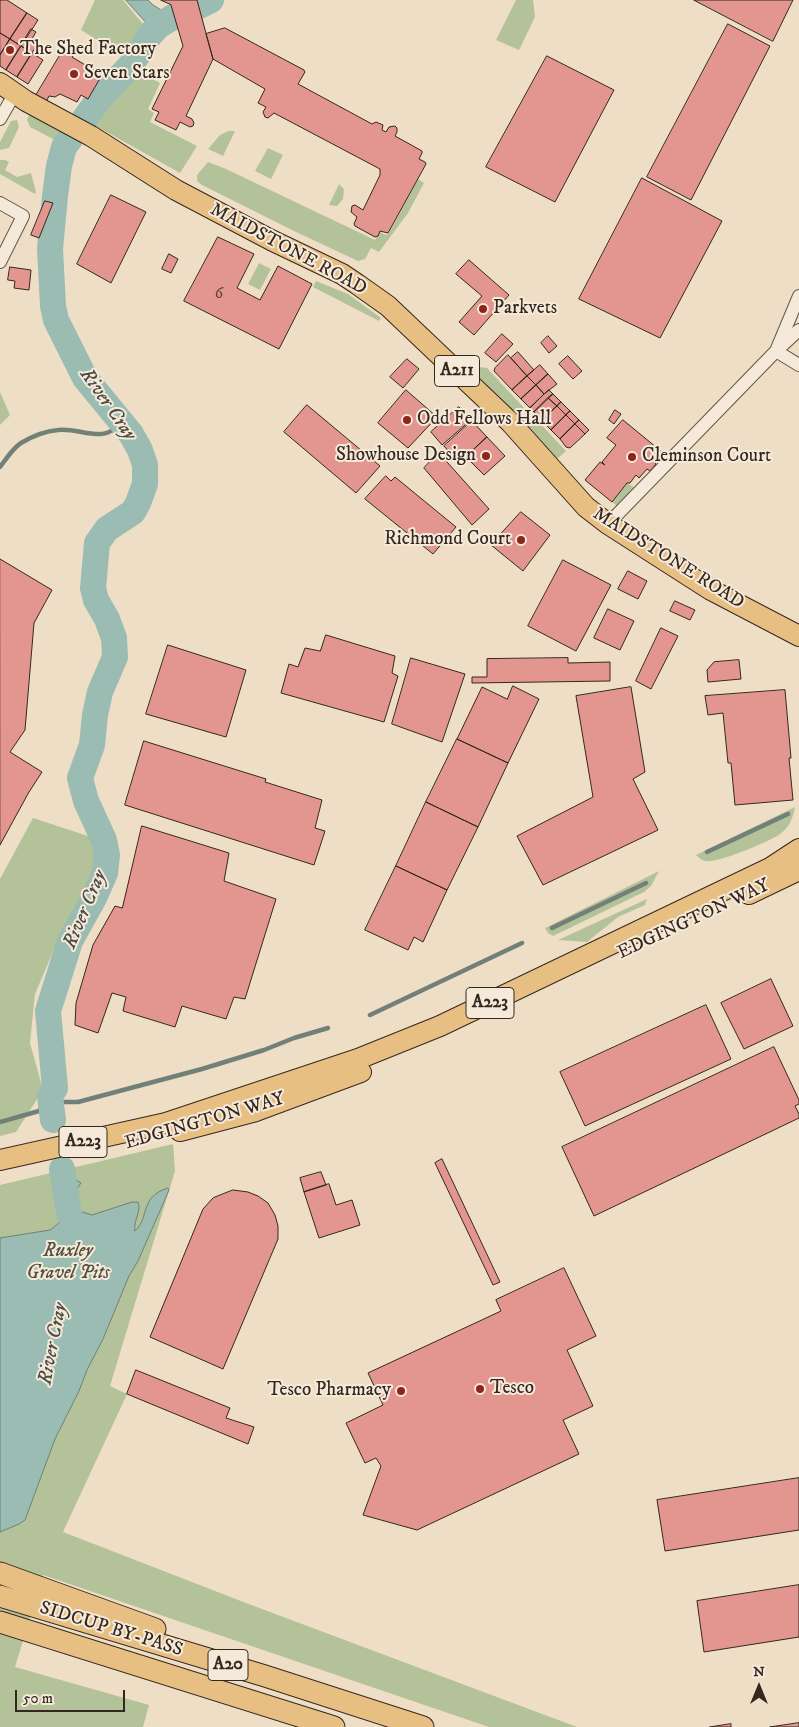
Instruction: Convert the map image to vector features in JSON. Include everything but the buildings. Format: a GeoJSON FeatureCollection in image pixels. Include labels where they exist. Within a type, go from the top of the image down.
{"type":"FeatureCollection","features":[{"type":"Feature","properties":{"kind":"highway","name":"A20"},"geometry":{"type":"LineString","coordinates":[[0,1573],[36,1597]]}},
{"type":"Feature","properties":{"kind":"highway","name":"SIDCUP BY-PASS"},"geometry":{"type":"LineString","coordinates":[[0,1596],[36,1597],[264,1676],[423,1727]]}},
{"type":"Feature","properties":{"kind":"highway","name":"SIDCUP BY-PASS"},"geometry":{"type":"LineString","coordinates":[[0,1624],[334,1727]]}},
{"type":"Feature","properties":{"kind":"main road","name":"MAIDSTONE ROAD"},"geometry":{"type":"LineString","coordinates":[[7,88],[38,108],[91,136],[176,190],[271,240],[342,274],[388,306],[510,422],[586,507],[608,524],[711,590],[799,636]]}},
{"type":"Feature","properties":{"kind":"main road","name":"EDGINGTON WAY"},"geometry":{"type":"LineString","coordinates":[[0,1160],[166,1123],[361,1065],[390,1052],[403,1054],[457,1032],[550,981],[723,891],[736,892],[795,862]]}},
{"type":"Feature","properties":{"kind":"main road","name":"EDGINGTON WAY"},"geometry":{"type":"LineString","coordinates":[[0,1174],[108,1150],[256,1111],[321,1086],[440,1026],[550,981],[592,968],[795,862]]}},
{"type":"Feature","properties":{"kind":"main road","name":"EDGINGTON WAY"},"geometry":{"type":"LineString","coordinates":[[166,1123],[171,1126],[318,1083],[321,1086]]}},
{"type":"Feature","properties":{"kind":"street"},"geometry":{"type":"LineString","coordinates":[[0,119],[7,88]]}},
{"type":"Feature","properties":{"kind":"street"},"geometry":{"type":"LineString","coordinates":[[0,203],[23,216],[0,262]]}},
{"type":"Feature","properties":{"kind":"street"},"geometry":{"type":"LineString","coordinates":[[776,350],[799,296]]}},
{"type":"Feature","properties":{"kind":"street"},"geometry":{"type":"LineString","coordinates":[[608,524],[776,350],[799,330]]}},
{"type":"Feature","properties":{"kind":"street"},"geometry":{"type":"LineString","coordinates":[[776,350],[799,365]]}},
{"type":"Feature","properties":{"kind":"green space"},"geometry":{"type":"Polygon","coordinates":[[[95,0],[123,0],[143,24],[147,34],[131,61],[81,30],[95,0]]]}},
{"type":"Feature","properties":{"kind":"green space"},"geometry":{"type":"Polygon","coordinates":[[[516,0],[533,0],[535,17],[519,50],[496,40],[516,0]]]}},
{"type":"Feature","properties":{"kind":"green space"},"geometry":{"type":"Polygon","coordinates":[[[137,71],[160,83],[148,109],[154,113],[150,122],[197,146],[180,173],[87,121],[107,98],[137,71]]]}},
{"type":"Feature","properties":{"kind":"green space"},"geometry":{"type":"Polygon","coordinates":[[[29,115],[64,134],[61,138],[53,139],[30,127],[27,120],[29,115]]]}},
{"type":"Feature","properties":{"kind":"green space"},"geometry":{"type":"Polygon","coordinates":[[[17,120],[19,127],[9,148],[0,150],[0,142],[11,121],[17,120]]]}},
{"type":"Feature","properties":{"kind":"green space"},"geometry":{"type":"Polygon","coordinates":[[[228,131],[235,131],[223,156],[208,149],[220,135],[228,131]]]}},
{"type":"Feature","properties":{"kind":"green space"},"geometry":{"type":"Polygon","coordinates":[[[268,148],[283,155],[271,179],[255,171],[268,148]]]}},
{"type":"Feature","properties":{"kind":"green space"},"geometry":{"type":"Polygon","coordinates":[[[0,160],[9,162],[5,170],[17,177],[31,173],[35,194],[0,174],[0,160]]]}},
{"type":"Feature","properties":{"kind":"green space"},"geometry":{"type":"Polygon","coordinates":[[[208,162],[375,240],[380,232],[386,235],[389,233],[418,179],[424,183],[408,213],[379,252],[371,248],[365,259],[358,261],[202,185],[197,181],[197,175],[208,162]]]}},
{"type":"Feature","properties":{"kind":"green space"},"geometry":{"type":"Polygon","coordinates":[[[339,184],[344,189],[343,199],[337,206],[329,205],[339,184]]]}},
{"type":"Feature","properties":{"kind":"green space"},"geometry":{"type":"Polygon","coordinates":[[[259,263],[271,269],[260,290],[248,284],[259,263]]]}},
{"type":"Feature","properties":{"kind":"green space"},"geometry":{"type":"Polygon","coordinates":[[[316,281],[348,294],[381,318],[379,321],[313,287],[316,281]]]}},
{"type":"Feature","properties":{"kind":"green space"},"geometry":{"type":"Polygon","coordinates":[[[470,366],[487,368],[526,410],[520,412],[521,414],[518,416],[468,368],[470,366]]]}},
{"type":"Feature","properties":{"kind":"green space"},"geometry":{"type":"Polygon","coordinates":[[[0,392],[10,415],[0,425],[0,392]]]}},
{"type":"Feature","properties":{"kind":"green space"},"geometry":{"type":"Polygon","coordinates":[[[533,416],[566,451],[557,459],[524,423],[533,416]]]}},
{"type":"Feature","properties":{"kind":"green space"},"geometry":{"type":"Polygon","coordinates":[[[627,483],[637,489],[620,508],[612,502],[627,483]]]}},
{"type":"Feature","properties":{"kind":"green space"},"geometry":{"type":"Polygon","coordinates":[[[795,807],[792,819],[786,829],[767,841],[716,860],[704,861],[696,855],[795,807]]]}},
{"type":"Feature","properties":{"kind":"green space"},"geometry":{"type":"Polygon","coordinates":[[[33,818],[94,838],[99,861],[93,884],[64,926],[35,994],[30,1043],[43,1090],[16,1132],[0,1136],[0,879],[33,818]]]}},
{"type":"Feature","properties":{"kind":"green space"},"geometry":{"type":"Polygon","coordinates":[[[659,871],[651,886],[644,892],[553,936],[545,928],[659,871]]]}},
{"type":"Feature","properties":{"kind":"green space"},"geometry":{"type":"Polygon","coordinates":[[[647,899],[645,905],[618,917],[587,942],[558,940],[647,899]]]}},
{"type":"Feature","properties":{"kind":"green space","name":"Ruxley Gravel Pits"},"geometry":{"type":"Polygon","coordinates":[[[173,1144],[175,1171],[110,1386],[127,1394],[63,1532],[577,1727],[489,1727],[43,1575],[15,1667],[149,1705],[143,1727],[0,1727],[0,1185],[173,1144]]]}},
{"type":"Feature","properties":{"kind":"water"},"geometry":{"type":"Polygon","coordinates":[[[126,0],[148,0],[173,17],[158,26],[150,35],[147,24],[126,0]]]}},
{"type":"Feature","properties":{"kind":"water"},"geometry":{"type":"Polygon","coordinates":[[[71,1177],[81,1183],[77,1189],[76,1197],[79,1211],[92,1215],[132,1202],[138,1202],[139,1209],[135,1231],[140,1226],[146,1208],[153,1197],[168,1188],[169,1190],[138,1261],[129,1276],[103,1339],[55,1439],[25,1520],[0,1532],[0,1238],[50,1230],[56,1225],[61,1220],[64,1210],[61,1199],[52,1189],[56,1187],[58,1180],[71,1177]]]}},
{"type":"Feature","properties":{"kind":"waterway","name":"River Cray"},"geometry":{"type":"LineString","coordinates":[[199,6],[211,0]]}},
{"type":"Feature","properties":{"kind":"waterway","name":"River Cray"},"geometry":{"type":"LineString","coordinates":[[53,1120],[50,1096],[55,1088],[48,1011],[70,941],[94,898],[105,873],[107,855],[104,840],[86,801],[80,778],[92,745],[95,715],[100,692],[115,657],[114,638],[107,619],[96,600],[93,588],[97,543],[107,529],[133,512],[145,484],[145,465],[140,450],[131,434],[85,378],[56,320],[53,306],[50,249],[55,196],[64,147],[99,99],[132,64],[150,35],[158,26],[173,17]]}},
{"type":"Feature","properties":{"kind":"waterway"},"geometry":{"type":"LineString","coordinates":[[0,467],[18,445],[39,435],[66,430],[91,434],[107,433],[120,423]]}},
{"type":"Feature","properties":{"kind":"waterway"},"geometry":{"type":"LineString","coordinates":[[707,852],[788,814]]}},
{"type":"Feature","properties":{"kind":"waterway"},"geometry":{"type":"LineString","coordinates":[[552,928],[646,883]]}},
{"type":"Feature","properties":{"kind":"waterway"},"geometry":{"type":"LineString","coordinates":[[370,1015],[522,943]]}},
{"type":"Feature","properties":{"kind":"waterway"},"geometry":{"type":"LineString","coordinates":[[0,1122],[39,1111],[50,1096],[61,1102],[78,1102],[202,1069],[328,1028]]}},
{"type":"Feature","properties":{"kind":"waterway","name":"River Cray"},"geometry":{"type":"LineString","coordinates":[[62,1169],[69,1213]]}},
{"type":"Feature","properties":{"kind":"place","name":"The Shed Factory"},"geometry":{"type":"Point","coordinates":[10,50]}},
{"type":"Feature","properties":{"kind":"place","name":"Seven Stars"},"geometry":{"type":"Point","coordinates":[74,74]}},
{"type":"Feature","properties":{"kind":"place","name":"Parkvets"},"geometry":{"type":"Point","coordinates":[483,309]}},
{"type":"Feature","properties":{"kind":"place","name":"Odd Fellows Hall"},"geometry":{"type":"Point","coordinates":[407,420]}},
{"type":"Feature","properties":{"kind":"place","name":"Showhouse Design"},"geometry":{"type":"Point","coordinates":[486,456]}},
{"type":"Feature","properties":{"kind":"place","name":"Cleminson Court"},"geometry":{"type":"Point","coordinates":[632,457]}},
{"type":"Feature","properties":{"kind":"place","name":"Richmond Court"},"geometry":{"type":"Point","coordinates":[521,540]}},
{"type":"Feature","properties":{"kind":"place","name":"Tesco"},"geometry":{"type":"Point","coordinates":[480,1389]}},
{"type":"Feature","properties":{"kind":"place","name":"Tesco Pharmacy"},"geometry":{"type":"Point","coordinates":[401,1391]}}]}
